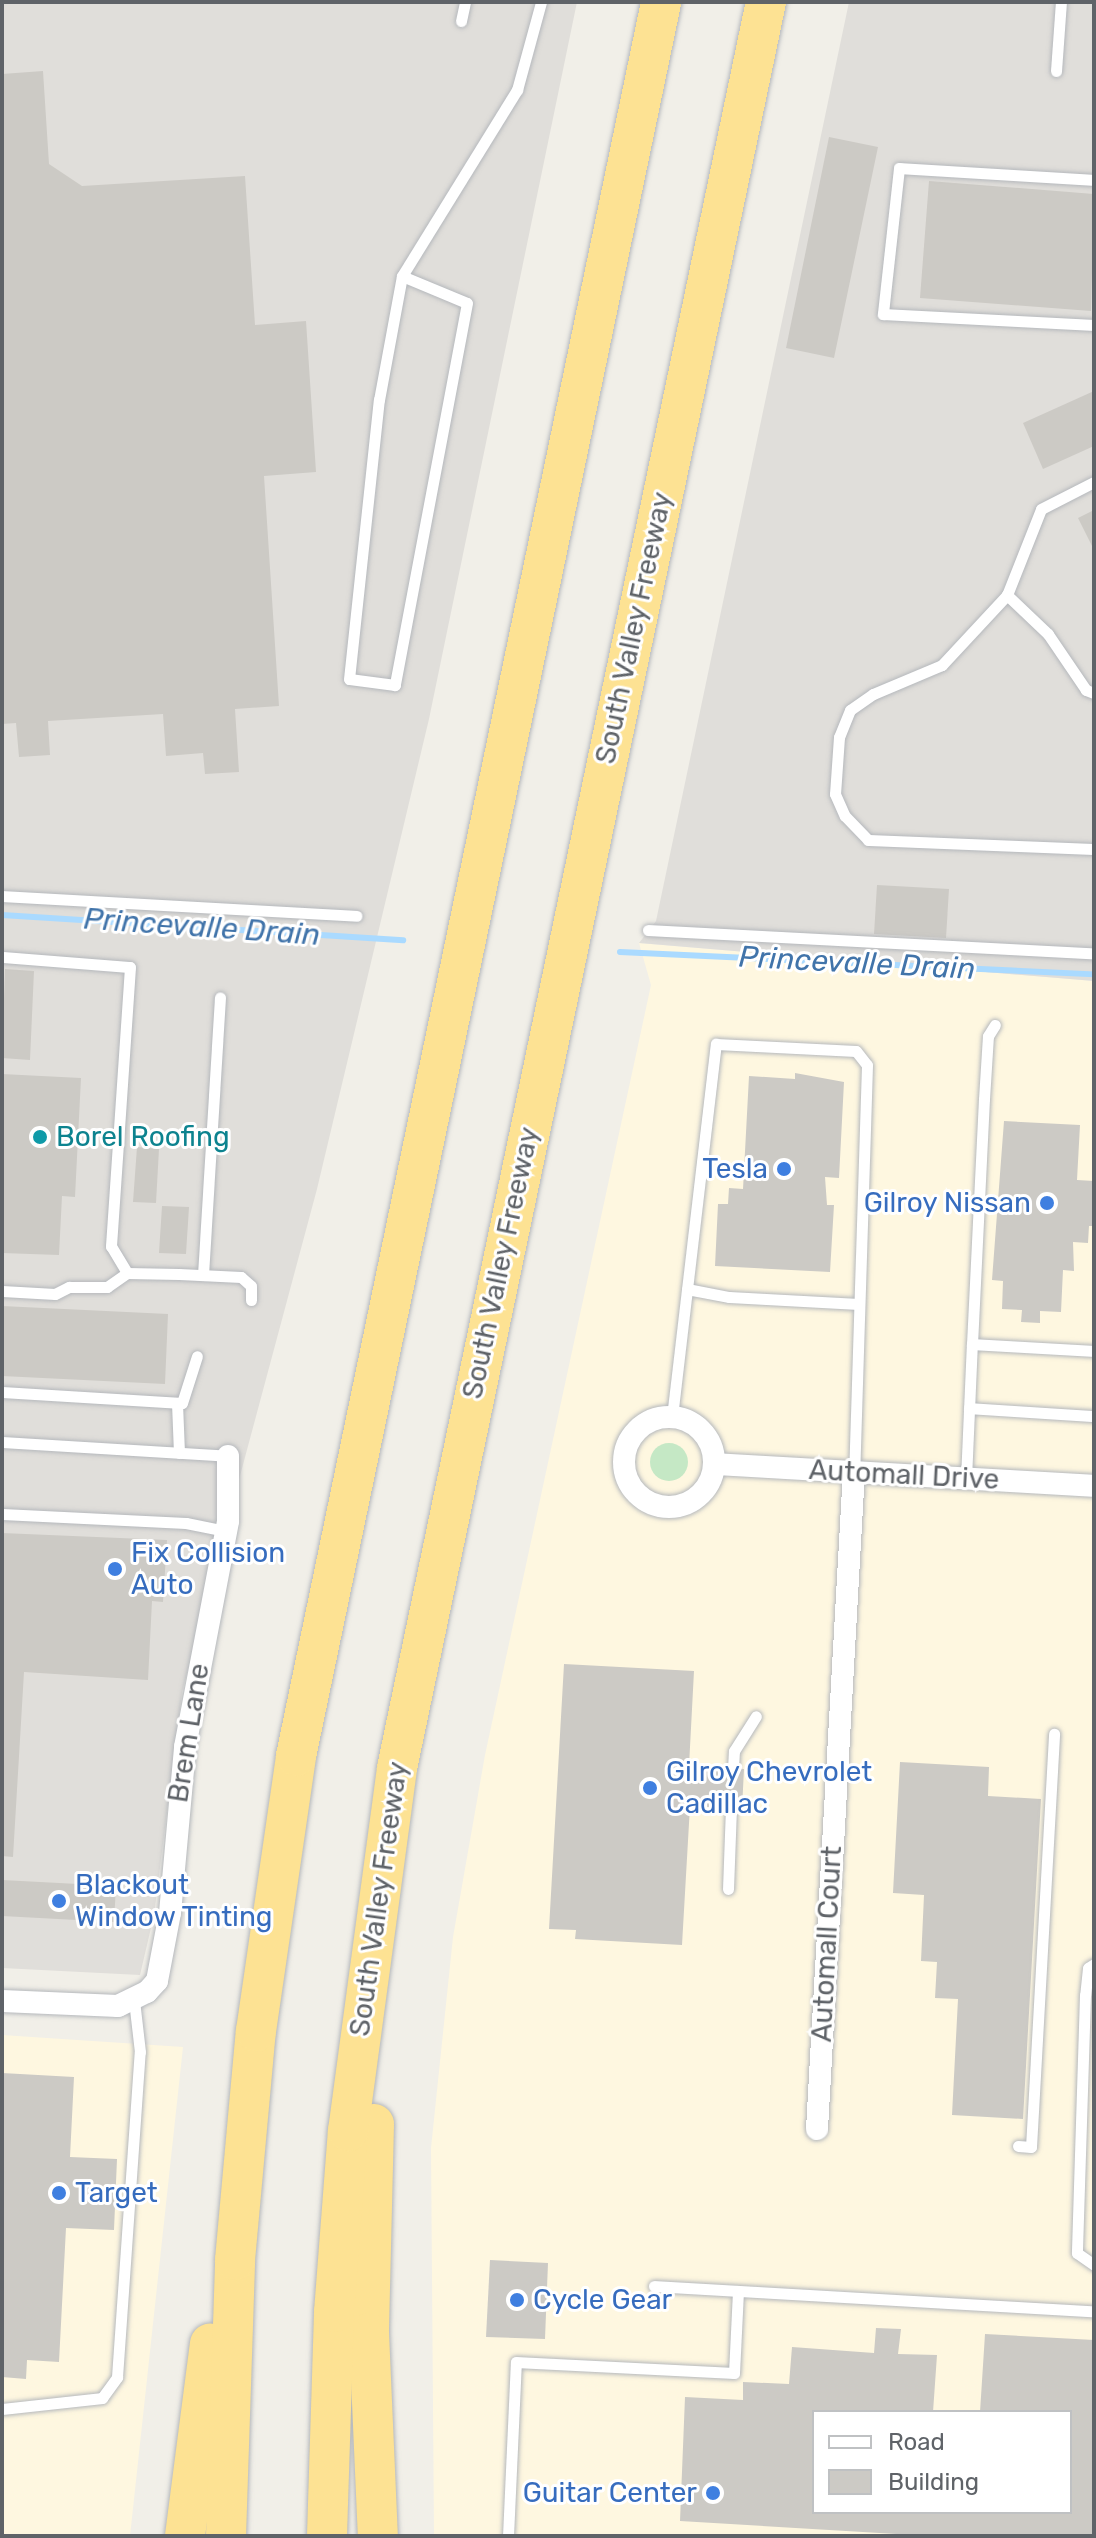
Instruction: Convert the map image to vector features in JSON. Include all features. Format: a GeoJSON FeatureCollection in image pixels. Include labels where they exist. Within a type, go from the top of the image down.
{"type":"FeatureCollection","features":[{"type":"Feature","properties":{"kind":"highway"},"geometry":{"type":"LineString","coordinates":[[226,2536],[235,2260],[256,2031],[316,1651],[661,2]]}},
{"type":"Feature","properties":{"kind":"highway","name":"South Valley Freeway"},"geometry":{"type":"LineString","coordinates":[[327,2536],[344,2176],[383,1857],[442,1541],[766,2]]}},
{"type":"Feature","properties":{"kind":"highway"},"geometry":{"type":"LineString","coordinates":[[378,2536],[370,2279],[383,1857]]}},
{"type":"Feature","properties":{"kind":"highway"},"geometry":{"type":"LineString","coordinates":[[185,2536],[206,2356],[235,2260]]}},
{"type":"Feature","properties":{"kind":"street"},"geometry":{"type":"LineString","coordinates":[[672,1417],[704,1433],[715,1464],[705,1490],[684,1505],[658,1506],[634,1491],[624,1462],[630,1439],[647,1423],[672,1417]]}},
{"type":"Feature","properties":{"kind":"street","name":"Brem Lane"},"geometry":{"type":"LineString","coordinates":[[134,2000],[147,1992],[162,1968],[185,1747],[226,1531],[228,1456]]}},
{"type":"Feature","properties":{"kind":"street","name":"Automall Drive"},"geometry":{"type":"LineString","coordinates":[[715,1464],[1094,1486]]}},
{"type":"Feature","properties":{"kind":"street","name":"Automall Court"},"geometry":{"type":"LineString","coordinates":[[817,2129],[854,1472]]}},
{"type":"Feature","properties":{"kind":"street"},"geometry":{"type":"LineString","coordinates":[[2,2001],[103,2006],[134,2000]]}},
{"type":"Feature","properties":{"kind":"lane"},"geometry":{"type":"LineString","coordinates":[[461,21],[465,2]]}},
{"type":"Feature","properties":{"kind":"lane"},"geometry":{"type":"LineString","coordinates":[[402,276],[467,303],[395,685],[349,679],[379,400],[402,276],[517,90],[541,2]]}},
{"type":"Feature","properties":{"kind":"lane"},"geometry":{"type":"LineString","coordinates":[[1056,71],[1061,2]]}},
{"type":"Feature","properties":{"kind":"lane"},"geometry":{"type":"LineString","coordinates":[[1094,180],[899,168],[883,314],[1094,325]]}},
{"type":"Feature","properties":{"kind":"lane"},"geometry":{"type":"LineString","coordinates":[[1093,851],[868,840],[845,816],[835,794],[839,737],[850,710],[873,694],[942,665],[1007,595],[1041,509],[1094,482]]}},
{"type":"Feature","properties":{"kind":"lane"},"geometry":{"type":"LineString","coordinates":[[1007,595],[1048,634],[1086,690],[1094,693]]}},
{"type":"Feature","properties":{"kind":"lane"},"geometry":{"type":"LineString","coordinates":[[2,896],[356,916]]}},
{"type":"Feature","properties":{"kind":"lane"},"geometry":{"type":"LineString","coordinates":[[648,930],[1094,953]]}},
{"type":"Feature","properties":{"kind":"lane"},"geometry":{"type":"LineString","coordinates":[[2,957],[130,967],[111,1246],[127,1273]]}},
{"type":"Feature","properties":{"kind":"lane"},"geometry":{"type":"LineString","coordinates":[[203,1275],[220,998]]}},
{"type":"Feature","properties":{"kind":"lane"},"geometry":{"type":"LineString","coordinates":[[966,1479],[988,1036],[995,1025]]}},
{"type":"Feature","properties":{"kind":"lane"},"geometry":{"type":"LineString","coordinates":[[672,1417],[716,1044],[856,1051],[867,1065],[854,1472]]}},
{"type":"Feature","properties":{"kind":"lane"},"geometry":{"type":"LineString","coordinates":[[2,1291],[55,1294],[69,1287],[107,1287],[127,1273],[203,1275],[241,1277],[251,1286],[251,1300]]}},
{"type":"Feature","properties":{"kind":"lane"},"geometry":{"type":"LineString","coordinates":[[687,1289],[729,1297],[859,1304]]}},
{"type":"Feature","properties":{"kind":"lane"},"geometry":{"type":"LineString","coordinates":[[972,1344],[1094,1351]]}},
{"type":"Feature","properties":{"kind":"lane"},"geometry":{"type":"LineString","coordinates":[[2,1392],[177,1403],[188,1396],[197,1356]]}},
{"type":"Feature","properties":{"kind":"lane"},"geometry":{"type":"LineString","coordinates":[[177,1403],[179,1453]]}},
{"type":"Feature","properties":{"kind":"lane"},"geometry":{"type":"LineString","coordinates":[[969,1408],[1094,1416]]}},
{"type":"Feature","properties":{"kind":"lane"},"geometry":{"type":"LineString","coordinates":[[2,1442],[228,1456]]}},
{"type":"Feature","properties":{"kind":"lane"},"geometry":{"type":"LineString","coordinates":[[2,1514],[186,1523],[226,1531]]}},
{"type":"Feature","properties":{"kind":"lane"},"geometry":{"type":"LineString","coordinates":[[733,1769],[734,1751],[756,1716]]}},
{"type":"Feature","properties":{"kind":"lane"},"geometry":{"type":"LineString","coordinates":[[1018,2146],[1031,2147],[1054,1734]]}},
{"type":"Feature","properties":{"kind":"lane"},"geometry":{"type":"LineString","coordinates":[[728,1889],[731,1808]]}},
{"type":"Feature","properties":{"kind":"lane"},"geometry":{"type":"LineString","coordinates":[[1094,1964],[1088,1968],[1085,1995],[1077,2253],[1094,2265]]}},
{"type":"Feature","properties":{"kind":"lane"},"geometry":{"type":"LineString","coordinates":[[2,2409],[102,2398],[117,2377],[140,2052],[134,2000]]}},
{"type":"Feature","properties":{"kind":"lane"},"geometry":{"type":"LineString","coordinates":[[1081,2133],[1094,2133]]}},
{"type":"Feature","properties":{"kind":"lane"},"geometry":{"type":"LineString","coordinates":[[654,2286],[1094,2311]]}},
{"type":"Feature","properties":{"kind":"lane"},"geometry":{"type":"LineString","coordinates":[[508,2536],[516,2362],[734,2373],[738,2291]]}},
{"type":"Feature","properties":{"kind":"shaded area"},"geometry":{"type":"Polygon","coordinates":[[[2,2],[577,2],[429,719],[317,1189],[182,1692],[154,1915],[140,1975],[2,1968],[2,2]]]}},
{"type":"Feature","properties":{"kind":"shaded area"},"geometry":{"type":"Polygon","coordinates":[[[849,2],[1094,2],[1094,981],[639,943],[656,921],[849,2]]]}},
{"type":"Feature","properties":{"kind":"shaded area"},"geometry":{"type":"Polygon","coordinates":[[[639,943],[1094,981],[1094,2536],[434,2536],[431,2148],[453,1937],[485,1755],[651,985],[639,943]]]}},
{"type":"Feature","properties":{"kind":"shaded area"},"geometry":{"type":"Polygon","coordinates":[[[2,2035],[183,2047],[130,2536],[2,2536],[2,2035]]]}},
{"type":"Feature","properties":{"kind":"green space"},"geometry":{"type":"Polygon","coordinates":[[[669,1443],[683,1448],[688,1462],[683,1476],[669,1481],[655,1476],[650,1462],[655,1448],[669,1443]]]}},
{"type":"Feature","properties":{"kind":"building"},"geometry":{"type":"Polygon","coordinates":[[[43,71],[49,164],[82,186],[245,176],[255,325],[306,321],[316,472],[264,476],[279,706],[235,709],[239,772],[205,774],[203,753],[166,756],[163,714],[48,721],[50,755],[19,757],[16,723],[2,724],[2,74],[43,71]]]}},
{"type":"Feature","properties":{"kind":"building"},"geometry":{"type":"Polygon","coordinates":[[[829,137],[878,147],[834,358],[786,348],[829,137]]]}},
{"type":"Feature","properties":{"kind":"building"},"geometry":{"type":"Polygon","coordinates":[[[929,181],[1094,194],[1091,311],[920,298],[929,181]]]}},
{"type":"Feature","properties":{"kind":"building"},"geometry":{"type":"Polygon","coordinates":[[[1094,391],[1094,446],[1043,469],[1023,423],[1094,391]]]}},
{"type":"Feature","properties":{"kind":"building"},"geometry":{"type":"Polygon","coordinates":[[[1094,510],[1094,550],[1078,518],[1094,510]]]}},
{"type":"Feature","properties":{"kind":"building"},"geometry":{"type":"Polygon","coordinates":[[[877,885],[949,889],[946,938],[874,934],[877,885]]]}},
{"type":"Feature","properties":{"kind":"building"},"geometry":{"type":"Polygon","coordinates":[[[5,969],[34,971],[30,1060],[2,1058],[5,969]]]}},
{"type":"Feature","properties":{"kind":"building"},"geometry":{"type":"Polygon","coordinates":[[[795,1073],[844,1082],[839,1178],[825,1177],[827,1205],[834,1205],[830,1272],[715,1266],[718,1204],[728,1204],[729,1188],[743,1189],[749,1076],[795,1079],[795,1073]]]}},
{"type":"Feature","properties":{"kind":"building","name":"Borel Roofing"},"geometry":{"type":"Polygon","coordinates":[[[2,1074],[81,1078],[75,1197],[62,1196],[59,1255],[2,1253],[2,1074]]]}},
{"type":"Feature","properties":{"kind":"building","name":"Gilroy Nissan"},"geometry":{"type":"Polygon","coordinates":[[[1004,1121],[1080,1125],[1077,1180],[1094,1181],[1094,1226],[1089,1226],[1088,1243],[1073,1242],[1074,1271],[1063,1270],[1061,1312],[1040,1311],[1040,1323],[1021,1322],[1022,1310],[1002,1309],[1003,1281],[992,1280],[1004,1121]]]}},
{"type":"Feature","properties":{"kind":"building"},"geometry":{"type":"Polygon","coordinates":[[[137,1147],[159,1149],[156,1203],[133,1202],[137,1147]]]}},
{"type":"Feature","properties":{"kind":"building"},"geometry":{"type":"Polygon","coordinates":[[[162,1206],[189,1207],[186,1254],[159,1253],[162,1206]]]}},
{"type":"Feature","properties":{"kind":"building"},"geometry":{"type":"Polygon","coordinates":[[[2,1306],[168,1314],[165,1384],[2,1376],[2,1306]]]}},
{"type":"Feature","properties":{"kind":"building"},"geometry":{"type":"Polygon","coordinates":[[[2,1533],[167,1540],[163,1602],[152,1601],[148,1680],[24,1672],[13,1857],[2,1856],[2,1533]]]}},
{"type":"Feature","properties":{"kind":"building","name":"Gilroy Chevrolet Cadillac"},"geometry":{"type":"Polygon","coordinates":[[[564,1664],[694,1671],[689,1766],[744,1769],[742,1809],[690,1806],[682,1945],[575,1939],[576,1930],[549,1929],[564,1664]]]}},
{"type":"Feature","properties":{"kind":"building"},"geometry":{"type":"Polygon","coordinates":[[[900,1762],[989,1767],[988,1796],[1041,1799],[1023,2119],[952,2115],[958,1999],[935,1998],[937,1962],[921,1961],[924,1895],[893,1893],[900,1762]]]}},
{"type":"Feature","properties":{"kind":"building","name":"Blackout Window Tinting"},"geometry":{"type":"Polygon","coordinates":[[[2,1880],[116,1886],[114,1922],[2,1916],[2,1880]]]}},
{"type":"Feature","properties":{"kind":"building","name":"Target"},"geometry":{"type":"Polygon","coordinates":[[[2,2073],[74,2077],[70,2157],[117,2159],[114,2230],[66,2228],[59,2362],[27,2360],[26,2379],[2,2377],[2,2073]]]}},
{"type":"Feature","properties":{"kind":"building","name":"Cycle Gear"},"geometry":{"type":"Polygon","coordinates":[[[490,2260],[548,2263],[545,2339],[486,2337],[490,2260]]]}},
{"type":"Feature","properties":{"kind":"building"},"geometry":{"type":"Polygon","coordinates":[[[876,2328],[901,2329],[898,2354],[937,2355],[933,2410],[812,2410],[812,2514],[1072,2514],[1072,2410],[980,2410],[985,2334],[1094,2340],[1094,2536],[930,2536],[680,2521],[685,2397],[743,2400],[743,2382],[789,2384],[792,2347],[874,2353],[876,2328]]]}},
{"type":"Feature","properties":{"kind":"waterway","name":"Princevalle Drain"},"geometry":{"type":"LineString","coordinates":[[2,915],[403,940]]}},
{"type":"Feature","properties":{"kind":"waterway","name":"Princevalle Drain"},"geometry":{"type":"LineString","coordinates":[[620,952],[1094,974]]}},
{"type":"Feature","properties":{"kind":"place","name":"Borel Roofing"},"geometry":{"type":"Point","coordinates":[40,1137]}},
{"type":"Feature","properties":{"kind":"place","name":"Tesla"},"geometry":{"type":"Point","coordinates":[784,1169]}},
{"type":"Feature","properties":{"kind":"place","name":"Gilroy Nissan"},"geometry":{"type":"Point","coordinates":[1047,1203]}},
{"type":"Feature","properties":{"kind":"place","name":"Fix Collision Auto"},"geometry":{"type":"Point","coordinates":[115,1569]}},
{"type":"Feature","properties":{"kind":"place","name":"Gilroy Chevrolet Cadillac"},"geometry":{"type":"Point","coordinates":[650,1788]}},
{"type":"Feature","properties":{"kind":"place","name":"Blackout Window Tinting"},"geometry":{"type":"Point","coordinates":[59,1901]}},
{"type":"Feature","properties":{"kind":"place","name":"Target"},"geometry":{"type":"Point","coordinates":[59,2193]}},
{"type":"Feature","properties":{"kind":"place","name":"Cycle Gear"},"geometry":{"type":"Point","coordinates":[517,2300]}},
{"type":"Feature","properties":{"kind":"place","name":"Guitar Center"},"geometry":{"type":"Point","coordinates":[713,2493]}}]}
